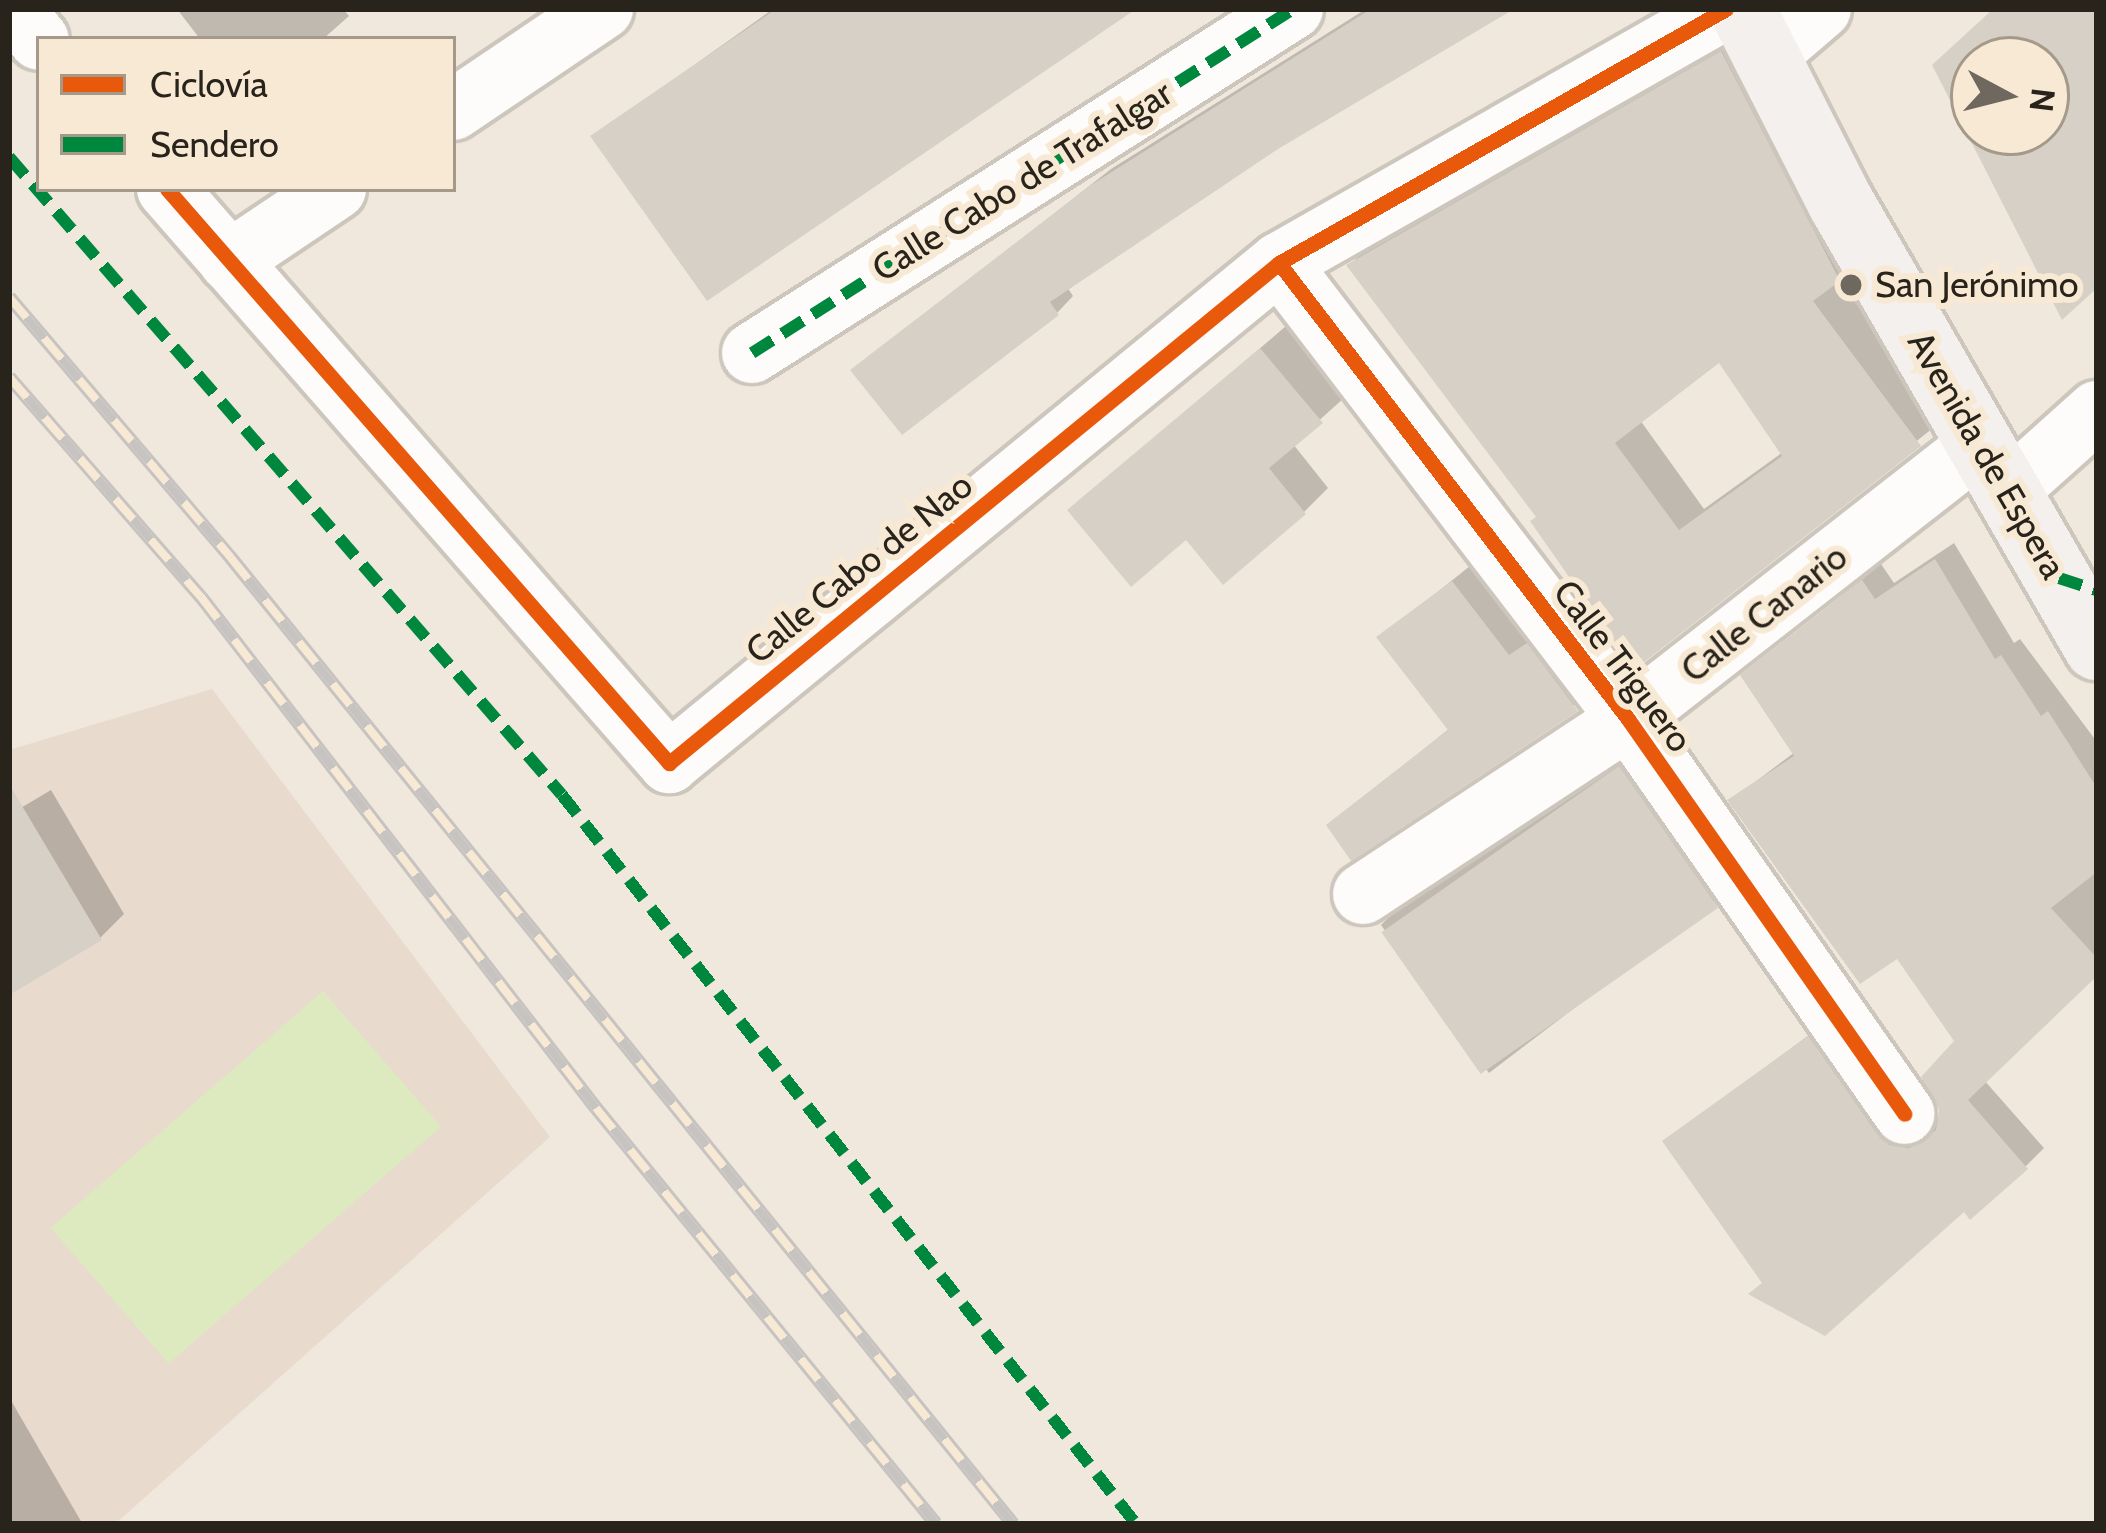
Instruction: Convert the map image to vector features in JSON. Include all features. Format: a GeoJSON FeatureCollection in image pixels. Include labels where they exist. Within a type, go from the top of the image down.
{"type":"FeatureCollection","features":[{"type":"Feature","properties":{"kind":"street"},"geometry":{"type":"LineString","coordinates":[[13,9],[36,36]]}},
{"type":"Feature","properties":{"kind":"street"},"geometry":{"type":"LineString","coordinates":[[456,108],[603,9]]}},
{"type":"Feature","properties":{"kind":"street","name":"Calle Cabo de Trafalgar"},"geometry":{"type":"LineString","coordinates":[[752,353],[1293,9]]}},
{"type":"Feature","properties":{"kind":"street","name":"Calle Cabo de Nao"},"geometry":{"type":"LineString","coordinates":[[170,192],[669,763],[1279,263],[1744,25],[1821,9]]}},
{"type":"Feature","properties":{"kind":"street","name":"Avenida de Espera"},"geometry":{"type":"LineString","coordinates":[[1744,25],[2097,647]]}},
{"type":"Feature","properties":{"kind":"street"},"geometry":{"type":"LineString","coordinates":[[230,261],[332,192]]}},
{"type":"Feature","properties":{"kind":"street","name":"Calle Triguero"},"geometry":{"type":"LineString","coordinates":[[1279,263],[1628,719],[1905,1114]]}},
{"type":"Feature","properties":{"kind":"street","name":"Calle Canario"},"geometry":{"type":"LineString","coordinates":[[1363,893],[1628,719],[1995,467],[2097,411]]}},
{"type":"Feature","properties":{"kind":"shaded area"},"geometry":{"type":"Polygon","coordinates":[[[212,689],[550,1137],[115,1524],[9,1524],[9,750],[212,689]]]}},
{"type":"Feature","properties":{"kind":"green space"},"geometry":{"type":"Polygon","coordinates":[[[323,991],[441,1127],[169,1364],[51,1228],[323,991]]]}},
{"type":"Feature","properties":{"kind":"building"},"geometry":{"type":"Polygon","coordinates":[[[776,9],[1136,9],[707,301],[590,136],[776,9]]]}},
{"type":"Feature","properties":{"kind":"building"},"geometry":{"type":"Polygon","coordinates":[[[1371,9],[1514,9],[1278,149],[1050,302],[1059,315],[902,435],[850,370],[1091,185],[1371,9]]]}},
{"type":"Feature","properties":{"kind":"building"},"geometry":{"type":"Polygon","coordinates":[[[1993,9],[2097,9],[2097,288],[2062,320],[1978,156],[2070,156],[2070,36],[1964,36],[1993,9]]]}},
{"type":"Feature","properties":{"kind":"building"},"geometry":{"type":"Polygon","coordinates":[[[1950,48],[1950,100],[1932,65],[1950,48]]]}},
{"type":"Feature","properties":{"kind":"building"},"geometry":{"type":"Polygon","coordinates":[[[1721,51],[1840,281],[1813,301],[1921,446],[1634,670],[1530,521],[1536,517],[1346,265],[1721,51]],[[1719,363],[1615,443],[1679,530],[1782,456],[1719,363]]]}},
{"type":"Feature","properties":{"kind":"building"},"geometry":{"type":"Polygon","coordinates":[[[1260,348],[1323,423],[1269,468],[1306,514],[1223,585],[1186,540],[1131,587],[1067,510],[1260,348]]]}},
{"type":"Feature","properties":{"kind":"building"},"geometry":{"type":"Polygon","coordinates":[[[1935,559],[1995,659],[2001,655],[2041,716],[2048,711],[2097,788],[2097,872],[2051,908],[2097,958],[2097,976],[1968,1100],[2028,1169],[1970,1220],[1964,1212],[1825,1336],[1748,1294],[1762,1283],[1662,1141],[1808,1036],[1889,1145],[1909,1148],[1936,1130],[1939,1110],[1921,1077],[1954,1041],[1897,959],[1860,984],[1727,800],[1794,756],[1740,675],[1862,580],[1875,599],[1935,559]]]}},
{"type":"Feature","properties":{"kind":"building"},"geometry":{"type":"Polygon","coordinates":[[[1452,581],[1509,655],[1527,643],[1578,711],[1351,861],[1326,825],[1448,730],[1376,637],[1452,581]]]}},
{"type":"Feature","properties":{"kind":"building"},"geometry":{"type":"Polygon","coordinates":[[[1619,766],[1718,908],[1481,1074],[1381,932],[1619,766]]]}},
{"type":"Feature","properties":{"kind":"building"},"geometry":{"type":"Polygon","coordinates":[[[9,784],[102,940],[9,995],[9,784]]]}},
{"type":"Feature","properties":{"kind":"railway"},"geometry":{"type":"LineString","coordinates":[[9,297],[231,558],[1013,1524]]}},
{"type":"Feature","properties":{"kind":"railway"},"geometry":{"type":"LineString","coordinates":[[9,377],[201,597],[596,1108],[936,1524]]}},
{"type":"Feature","properties":{"kind":"marked path"},"geometry":{"type":"LineString","coordinates":[[752,353],[1293,9]]}},
{"type":"Feature","properties":{"kind":"marked path"},"geometry":{"type":"LineString","coordinates":[[9,157],[36,188]]}},
{"type":"Feature","properties":{"kind":"marked path"},"geometry":{"type":"LineString","coordinates":[[39,192],[562,795],[1136,1524]]}},
{"type":"Feature","properties":{"kind":"marked path"},"geometry":{"type":"LineString","coordinates":[[2059,578],[2097,590]]}},
{"type":"Feature","properties":{"kind":"cycle path"},"geometry":{"type":"LineString","coordinates":[[170,192],[669,763],[1279,263],[1726,9]]}},
{"type":"Feature","properties":{"kind":"cycle path"},"geometry":{"type":"LineString","coordinates":[[1279,263],[1628,719],[1905,1114]]}},
{"type":"Feature","properties":{"kind":"place","name":"San Jerónimo"},"geometry":{"type":"Point","coordinates":[1851,285]}}]}
